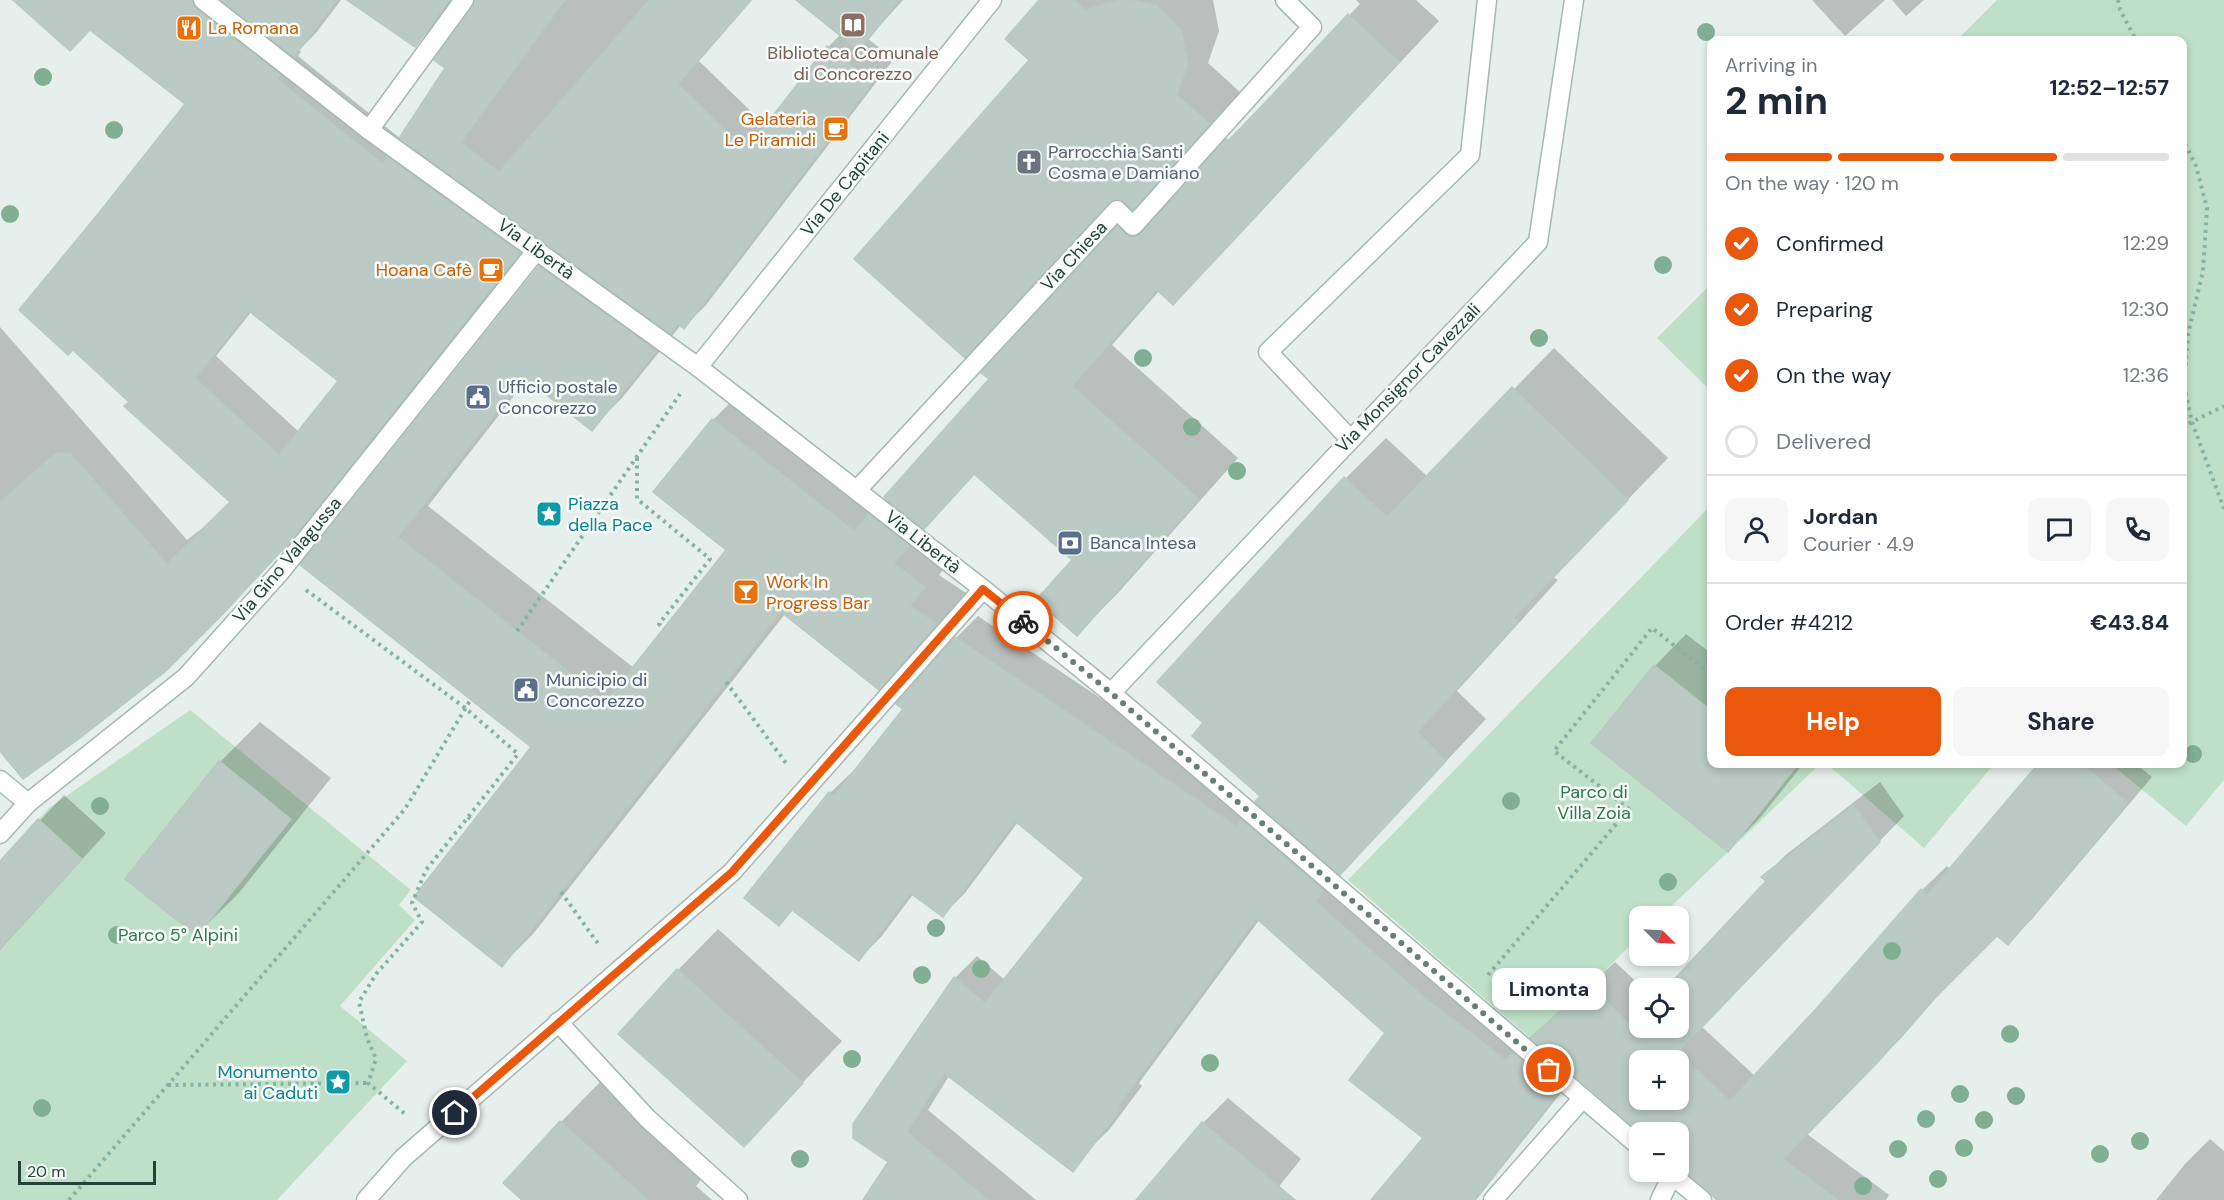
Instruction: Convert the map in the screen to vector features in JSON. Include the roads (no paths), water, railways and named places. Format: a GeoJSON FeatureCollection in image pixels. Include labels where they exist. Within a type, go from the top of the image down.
{"type":"FeatureCollection","features":[{"type":"Feature","properties":{"kind":"street","name":"Via Libertà"},"geometry":{"type":"LineString","coordinates":[[203,0],[369,130],[698,367],[983,589],[1111,693],[1629,1138]]}},
{"type":"Feature","properties":{"kind":"street"},"geometry":{"type":"LineString","coordinates":[[369,130],[464,0]]}},
{"type":"Feature","properties":{"kind":"street","name":"Via De Capitani"},"geometry":{"type":"LineString","coordinates":[[698,367],[992,0]]}},
{"type":"Feature","properties":{"kind":"street","name":"Via Chiesa"},"geometry":{"type":"LineString","coordinates":[[857,490],[1117,210],[1133,226],[1312,27],[1285,0]]}},
{"type":"Feature","properties":{"kind":"street"},"geometry":{"type":"LineString","coordinates":[[1350,439],[1268,352],[1470,154],[1487,0]]}},
{"type":"Feature","properties":{"kind":"street","name":"Via Monsignor Cavezzali"},"geometry":{"type":"LineString","coordinates":[[1111,693],[1538,242],[1574,0]]}},
{"type":"Feature","properties":{"kind":"street","name":"Via Gino Valagussa"},"geometry":{"type":"LineString","coordinates":[[0,834],[28,803],[186,677],[281,572],[537,250]]}},
{"type":"Feature","properties":{"kind":"street"},"geometry":{"type":"LineString","coordinates":[[366,1200],[403,1158],[732,872],[983,589]]}},
{"type":"Feature","properties":{"kind":"street"},"geometry":{"type":"LineString","coordinates":[[0,780],[28,803]]}},
{"type":"Feature","properties":{"kind":"street"},"geometry":{"type":"LineString","coordinates":[[558,1022],[647,1118],[738,1200]]}},
{"type":"Feature","properties":{"kind":"street"},"geometry":{"type":"LineString","coordinates":[[1493,1200],[1582,1099]]}},
{"type":"Feature","properties":{"kind":"street"},"geometry":{"type":"LineString","coordinates":[[1660,1200],[1667,1182]]}},
{"type":"Feature","properties":{"kind":"street"},"geometry":{"type":"LineString","coordinates":[[1681,1182],[1702,1200]]}},
{"type":"Feature","properties":{"kind":"place","name":"Biblioteca Comunale di Concorezzo"},"geometry":{"type":"Point","coordinates":[853,25]}},
{"type":"Feature","properties":{"kind":"place","name":"La Romana"},"geometry":{"type":"Point","coordinates":[189,28]}},
{"type":"Feature","properties":{"kind":"place","name":"Gelateria Le Piramidi"},"geometry":{"type":"Point","coordinates":[836,129]}},
{"type":"Feature","properties":{"kind":"place","name":"Parrocchia Santi Cosma e Damiano"},"geometry":{"type":"Point","coordinates":[1029,162]}},
{"type":"Feature","properties":{"kind":"place","name":"Hoana Cafè"},"geometry":{"type":"Point","coordinates":[491,270]}},
{"type":"Feature","properties":{"kind":"place","name":"Ufficio postale Concorezzo"},"geometry":{"type":"Point","coordinates":[478,397]}},
{"type":"Feature","properties":{"kind":"place","name":"Piazza della Pace"},"geometry":{"type":"Point","coordinates":[549,514]}},
{"type":"Feature","properties":{"kind":"place","name":"Banca Intesa"},"geometry":{"type":"Point","coordinates":[1070,543]}},
{"type":"Feature","properties":{"kind":"place","name":"Work In Progress Bar"},"geometry":{"type":"Point","coordinates":[746,592]}},
{"type":"Feature","properties":{"kind":"place","name":"Municipio di Concorezzo"},"geometry":{"type":"Point","coordinates":[526,690]}},
{"type":"Feature","properties":{"kind":"place","name":"Limonta"},"geometry":{"type":"Point","coordinates":[1549,1070]}},
{"type":"Feature","properties":{"kind":"place","name":"Monumento ai Caduti"},"geometry":{"type":"Point","coordinates":[338,1082]}},
{"type":"Feature","properties":{"kind":"park label","name":"Parco di Villa Zoia"},"geometry":{"type":"Point","coordinates":[1594,802]}},
{"type":"Feature","properties":{"kind":"park label","name":"Parco 5° Alpini"},"geometry":{"type":"Point","coordinates":[178,935]}}]}
